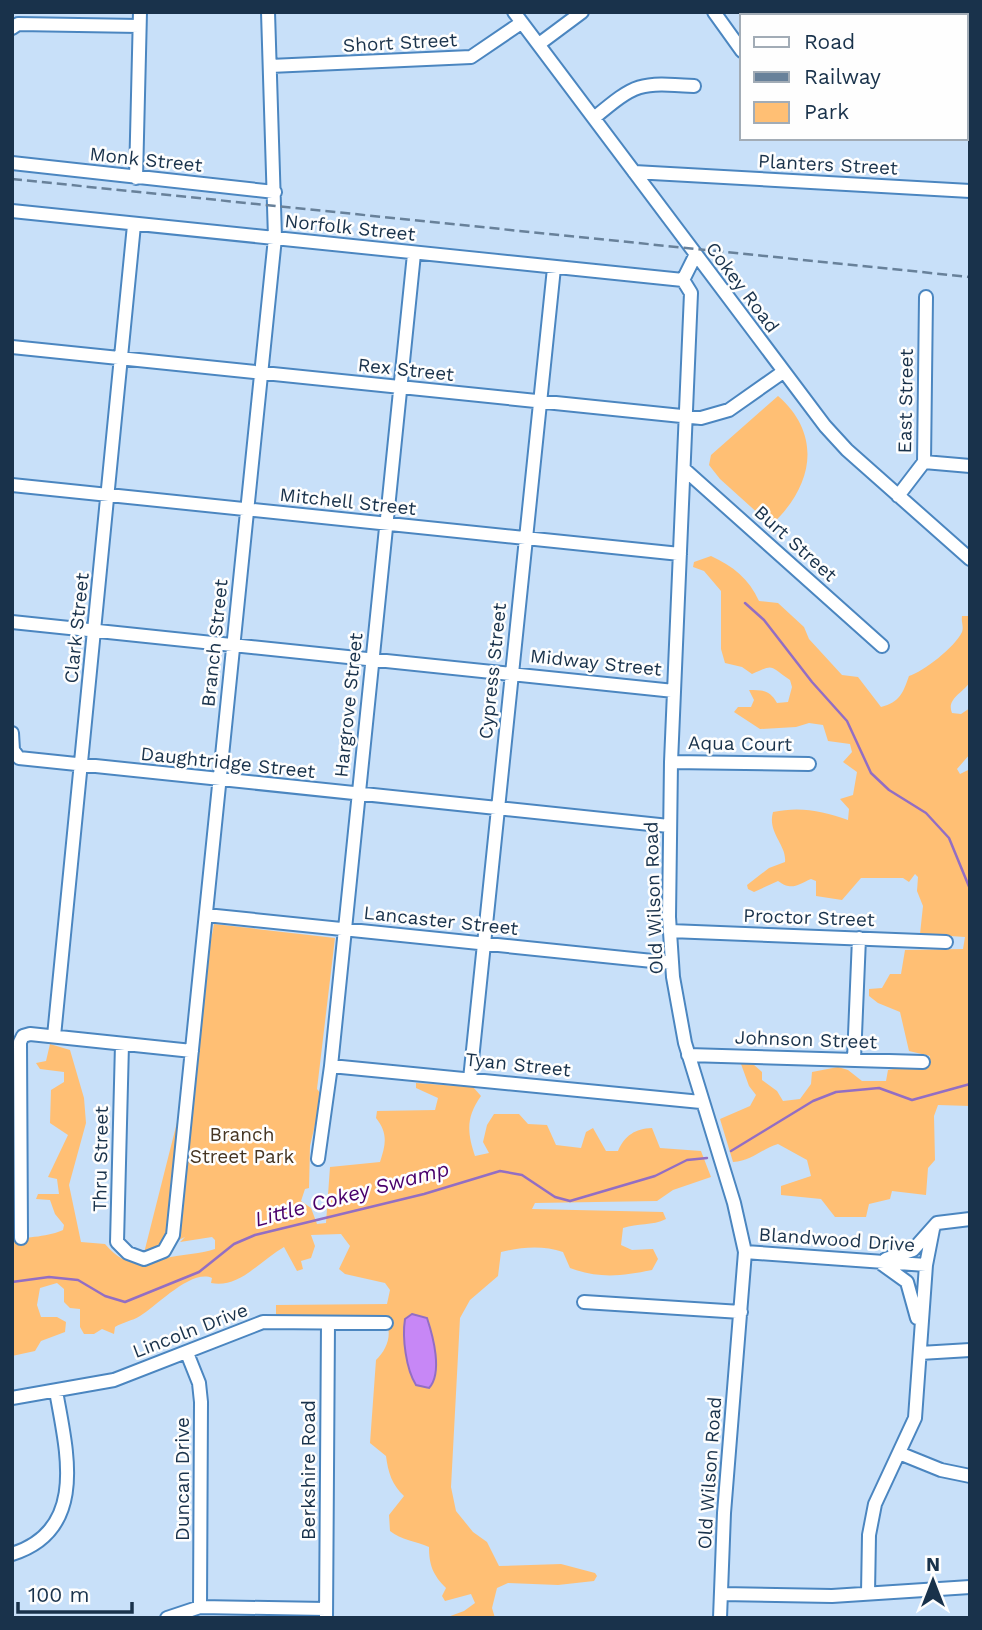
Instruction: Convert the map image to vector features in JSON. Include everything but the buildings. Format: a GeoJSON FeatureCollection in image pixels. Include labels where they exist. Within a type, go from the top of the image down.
{"type":"FeatureCollection","features":[{"type":"Feature","properties":{"kind":"street","name":"Branch Street"},"geometry":{"type":"LineString","coordinates":[[144,1259],[164,1251],[173,1235],[275,238],[268,12]]}},
{"type":"Feature","properties":{"kind":"street"},"geometry":{"type":"LineString","coordinates":[[539,44],[582,12]]}},
{"type":"Feature","properties":{"kind":"street"},"geometry":{"type":"LineString","coordinates":[[714,12],[740,48]]}},
{"type":"Feature","properties":{"kind":"street","name":"Short Street"},"geometry":{"type":"LineString","coordinates":[[270,65],[471,57],[518,17]]}},
{"type":"Feature","properties":{"kind":"street","name":"Cokey Road"},"geometry":{"type":"LineString","coordinates":[[518,17],[695,256],[836,439],[970,559]]}},
{"type":"Feature","properties":{"kind":"street"},"geometry":{"type":"LineString","coordinates":[[12,28],[18,24],[140,19],[136,178]]}},
{"type":"Feature","properties":{"kind":"street"},"geometry":{"type":"LineString","coordinates":[[594,118],[636,86],[647,83],[694,86]]}},
{"type":"Feature","properties":{"kind":"street","name":"Monk Street"},"geometry":{"type":"LineString","coordinates":[[12,163],[275,192]]}},
{"type":"Feature","properties":{"kind":"street","name":"Planters Street"},"geometry":{"type":"LineString","coordinates":[[634,172],[970,191]]}},
{"type":"Feature","properties":{"kind":"street","name":"Planters Street"},"geometry":{"type":"LineString","coordinates":[[649,193],[668,180],[684,175]]}},
{"type":"Feature","properties":{"kind":"street","name":"Norfolk Street"},"geometry":{"type":"LineString","coordinates":[[12,211],[683,280]]}},
{"type":"Feature","properties":{"kind":"street","name":"Clark Street"},"geometry":{"type":"LineString","coordinates":[[54,1036],[123,359],[134,225]]}},
{"type":"Feature","properties":{"kind":"street","name":"Hargrove Street"},"geometry":{"type":"LineString","coordinates":[[318,1160],[331,1066],[414,254]]}},
{"type":"Feature","properties":{"kind":"street"},"geometry":{"type":"LineString","coordinates":[[683,280],[695,256]]}},
{"type":"Feature","properties":{"kind":"street","name":"Cypress Street"},"geometry":{"type":"LineString","coordinates":[[470,1079],[555,268]]}},
{"type":"Feature","properties":{"kind":"street","name":"Old Wilson Road"},"geometry":{"type":"LineString","coordinates":[[683,280],[691,293],[669,826],[672,963],[688,1055],[734,1203],[746,1252],[720,1618]]}},
{"type":"Feature","properties":{"kind":"street","name":"East Street"},"geometry":{"type":"LineString","coordinates":[[898,496],[924,463],[926,297]]}},
{"type":"Feature","properties":{"kind":"street","name":"Rex Street"},"geometry":{"type":"LineString","coordinates":[[12,347],[685,418],[721,414],[783,372]]}},
{"type":"Feature","properties":{"kind":"street"},"geometry":{"type":"LineString","coordinates":[[924,463],[970,466]]}},
{"type":"Feature","properties":{"kind":"street","name":"Burt Street"},"geometry":{"type":"LineString","coordinates":[[684,470],[882,646]]}},
{"type":"Feature","properties":{"kind":"street","name":"Mitchell Street"},"geometry":{"type":"LineString","coordinates":[[12,485],[680,554]]}},
{"type":"Feature","properties":{"kind":"street","name":"Midway Street"},"geometry":{"type":"LineString","coordinates":[[12,622],[674,691]]}},
{"type":"Feature","properties":{"kind":"street","name":"Daughtridge Street"},"geometry":{"type":"LineString","coordinates":[[12,733],[13,750],[19,758],[669,826]]}},
{"type":"Feature","properties":{"kind":"street","name":"Aqua Court"},"geometry":{"type":"LineString","coordinates":[[671,762],[788,761],[809,764]]}},
{"type":"Feature","properties":{"kind":"street","name":"Lancaster Street"},"geometry":{"type":"LineString","coordinates":[[206,915],[672,963]]}},
{"type":"Feature","properties":{"kind":"street","name":"Proctor Street"},"geometry":{"type":"LineString","coordinates":[[670,931],[946,942]]}},
{"type":"Feature","properties":{"kind":"street"},"geometry":{"type":"LineString","coordinates":[[854,1059],[859,938]]}},
{"type":"Feature","properties":{"kind":"street"},"geometry":{"type":"LineString","coordinates":[[21,1238],[20,1042],[23,1036],[54,1036],[192,1051]]}},
{"type":"Feature","properties":{"kind":"street","name":"Thru Street"},"geometry":{"type":"LineString","coordinates":[[122,1044],[117,1242],[128,1254],[144,1259]]}},
{"type":"Feature","properties":{"kind":"street","name":"Johnson Street"},"geometry":{"type":"LineString","coordinates":[[688,1055],[923,1062]]}},
{"type":"Feature","properties":{"kind":"street","name":"Tyan Street"},"geometry":{"type":"LineString","coordinates":[[331,1066],[701,1101]]}},
{"type":"Feature","properties":{"kind":"street"},"geometry":{"type":"LineString","coordinates":[[875,1261],[913,1250],[933,1228],[944,1221],[970,1219]]}},
{"type":"Feature","properties":{"kind":"street"},"geometry":{"type":"LineString","coordinates":[[868,1593],[872,1520],[881,1487],[915,1418],[919,1335],[926,1265],[933,1228]]}},
{"type":"Feature","properties":{"kind":"street","name":"Blandwood Drive"},"geometry":{"type":"LineString","coordinates":[[746,1252],[926,1265]]}},
{"type":"Feature","properties":{"kind":"street"},"geometry":{"type":"LineString","coordinates":[[875,1261],[894,1270],[907,1282],[919,1335]]}},
{"type":"Feature","properties":{"kind":"street"},"geometry":{"type":"LineString","coordinates":[[584,1302],[741,1312]]}},
{"type":"Feature","properties":{"kind":"street","name":"Lincoln Drive"},"geometry":{"type":"LineString","coordinates":[[12,1398],[103,1384],[263,1322],[386,1324]]}},
{"type":"Feature","properties":{"kind":"street","name":"Berkshire Road"},"geometry":{"type":"LineString","coordinates":[[326,1613],[328,1323]]}},
{"type":"Feature","properties":{"kind":"street"},"geometry":{"type":"LineString","coordinates":[[920,1353],[970,1350]]}},
{"type":"Feature","properties":{"kind":"street","name":"Duncan Drive"},"geometry":{"type":"LineString","coordinates":[[187,1353],[201,1392],[200,1607]]}},
{"type":"Feature","properties":{"kind":"street"},"geometry":{"type":"LineString","coordinates":[[12,1554],[44,1535],[62,1509],[67,1492],[67,1456],[55,1391]]}},
{"type":"Feature","properties":{"kind":"street"},"geometry":{"type":"LineString","coordinates":[[899,1452],[941,1470],[970,1476]]}},
{"type":"Feature","properties":{"kind":"street"},"geometry":{"type":"LineString","coordinates":[[721,1594],[794,1597],[970,1587]]}},
{"type":"Feature","properties":{"kind":"street"},"geometry":{"type":"LineString","coordinates":[[167,1618],[200,1607],[326,1613]]}},
{"type":"Feature","properties":{"kind":"green space"},"geometry":{"type":"Polygon","coordinates":[[[778,396],[793,412],[802,428],[807,445],[807,462],[796,495],[771,525],[720,479],[709,465],[711,455],[778,396]]]}},
{"type":"Feature","properties":{"kind":"green space"},"geometry":{"type":"Polygon","coordinates":[[[711,556],[740,574],[759,601],[778,603],[804,627],[809,639],[842,675],[858,677],[881,707],[900,696],[909,676],[930,664],[953,645],[962,632],[962,616],[970,616],[970,682],[953,700],[951,708],[952,713],[961,714],[970,708],[970,754],[957,769],[960,774],[970,769],[970,1106],[938,1105],[934,1116],[935,1160],[928,1168],[926,1195],[892,1191],[890,1199],[869,1204],[866,1217],[835,1217],[821,1199],[781,1195],[781,1186],[811,1176],[807,1160],[778,1144],[733,1162],[720,1119],[750,1106],[756,1095],[749,1086],[741,1064],[753,1064],[762,1072],[762,1080],[777,1091],[783,1101],[800,1099],[811,1084],[812,1072],[838,1067],[848,1070],[862,1081],[886,1081],[888,1070],[929,1063],[930,1056],[909,1051],[900,1012],[878,1003],[869,996],[869,989],[882,988],[890,974],[901,974],[905,950],[963,949],[965,937],[920,934],[923,906],[917,891],[918,877],[915,874],[909,882],[903,878],[861,878],[842,900],[816,896],[816,881],[811,879],[794,886],[778,881],[754,892],[748,889],[747,885],[769,868],[785,862],[773,826],[773,812],[811,810],[848,820],[849,809],[840,799],[853,795],[857,772],[843,762],[852,752],[850,744],[828,741],[823,725],[809,723],[796,727],[760,729],[734,712],[738,707],[751,707],[754,700],[749,690],[766,692],[772,695],[777,703],[788,702],[792,687],[790,680],[774,669],[752,674],[742,667],[725,663],[721,649],[721,591],[704,571],[693,567],[694,562],[711,556]]]}},
{"type":"Feature","properties":{"kind":"green space","name":"Branch Street Park"},"geometry":{"type":"Polygon","coordinates":[[[214,924],[335,938],[317,1089],[322,1095],[310,1146],[309,1188],[305,1189],[301,1201],[311,1208],[317,1224],[326,1223],[330,1167],[380,1162],[385,1139],[383,1129],[376,1118],[377,1111],[435,1110],[438,1098],[416,1088],[416,1083],[473,1087],[481,1096],[469,1125],[475,1156],[489,1153],[483,1142],[487,1125],[494,1114],[519,1114],[528,1124],[547,1125],[556,1145],[581,1148],[586,1132],[593,1128],[606,1151],[618,1151],[631,1134],[652,1128],[660,1148],[701,1151],[711,1177],[673,1190],[657,1201],[535,1203],[532,1209],[663,1212],[666,1219],[623,1228],[621,1245],[632,1250],[653,1249],[658,1259],[652,1270],[601,1275],[570,1268],[563,1252],[548,1248],[501,1252],[498,1276],[470,1300],[460,1318],[451,1487],[456,1511],[473,1532],[487,1542],[499,1566],[561,1564],[595,1573],[597,1576],[594,1581],[558,1585],[508,1583],[497,1588],[492,1608],[495,1618],[445,1618],[464,1611],[475,1603],[471,1594],[445,1601],[442,1596],[446,1588],[433,1569],[429,1547],[390,1531],[389,1515],[404,1496],[391,1478],[386,1456],[370,1443],[376,1360],[387,1345],[388,1326],[381,1315],[276,1315],[276,1305],[387,1304],[390,1290],[385,1283],[345,1274],[339,1269],[350,1246],[341,1234],[311,1235],[315,1246],[311,1258],[301,1261],[303,1269],[297,1271],[284,1247],[231,1282],[211,1283],[212,1278],[204,1277],[184,1283],[140,1316],[115,1327],[114,1334],[102,1329],[94,1334],[84,1334],[80,1327],[80,1309],[70,1308],[64,1302],[64,1289],[57,1283],[40,1288],[37,1305],[41,1317],[57,1317],[66,1322],[65,1332],[41,1341],[35,1351],[12,1356],[12,1239],[52,1234],[63,1230],[64,1225],[55,1214],[50,1200],[36,1199],[38,1194],[59,1194],[57,1179],[48,1177],[68,1135],[50,1123],[51,1090],[64,1082],[64,1072],[40,1069],[36,1063],[46,1061],[50,1044],[70,1050],[84,1098],[86,1123],[69,1185],[81,1242],[105,1244],[121,1258],[135,1262],[215,1249],[215,1240],[212,1237],[180,1242],[185,1237],[143,1257],[197,1043],[197,1016],[214,924]]]}},
{"type":"Feature","properties":{"kind":"shaded area"},"geometry":{"type":"Polygon","coordinates":[[[412,1314],[427,1318],[432,1334],[436,1364],[429,1388],[416,1385],[407,1362],[404,1327],[405,1319],[412,1314]]]}},
{"type":"Feature","properties":{"kind":"waterway"},"geometry":{"type":"LineString","coordinates":[[745,603],[764,620],[812,682],[847,721],[871,773],[889,790],[926,813],[949,838],[970,889]]}},
{"type":"Feature","properties":{"kind":"waterway","name":"Little Cokey Swamp"},"geometry":{"type":"LineString","coordinates":[[731,1151],[813,1101],[836,1092],[879,1088],[912,1100],[970,1084]]}},
{"type":"Feature","properties":{"kind":"waterway","name":"Little Cokey Swamp"},"geometry":{"type":"LineString","coordinates":[[12,1282],[49,1277],[78,1280],[105,1296],[125,1302],[199,1272],[234,1244],[255,1235],[424,1194],[500,1171],[522,1175],[555,1197],[570,1201],[655,1176],[687,1160],[707,1158]]}},
{"type":"Feature","properties":{"kind":"railway"},"geometry":{"type":"LineString","coordinates":[[12,179],[970,277]]}}]}
